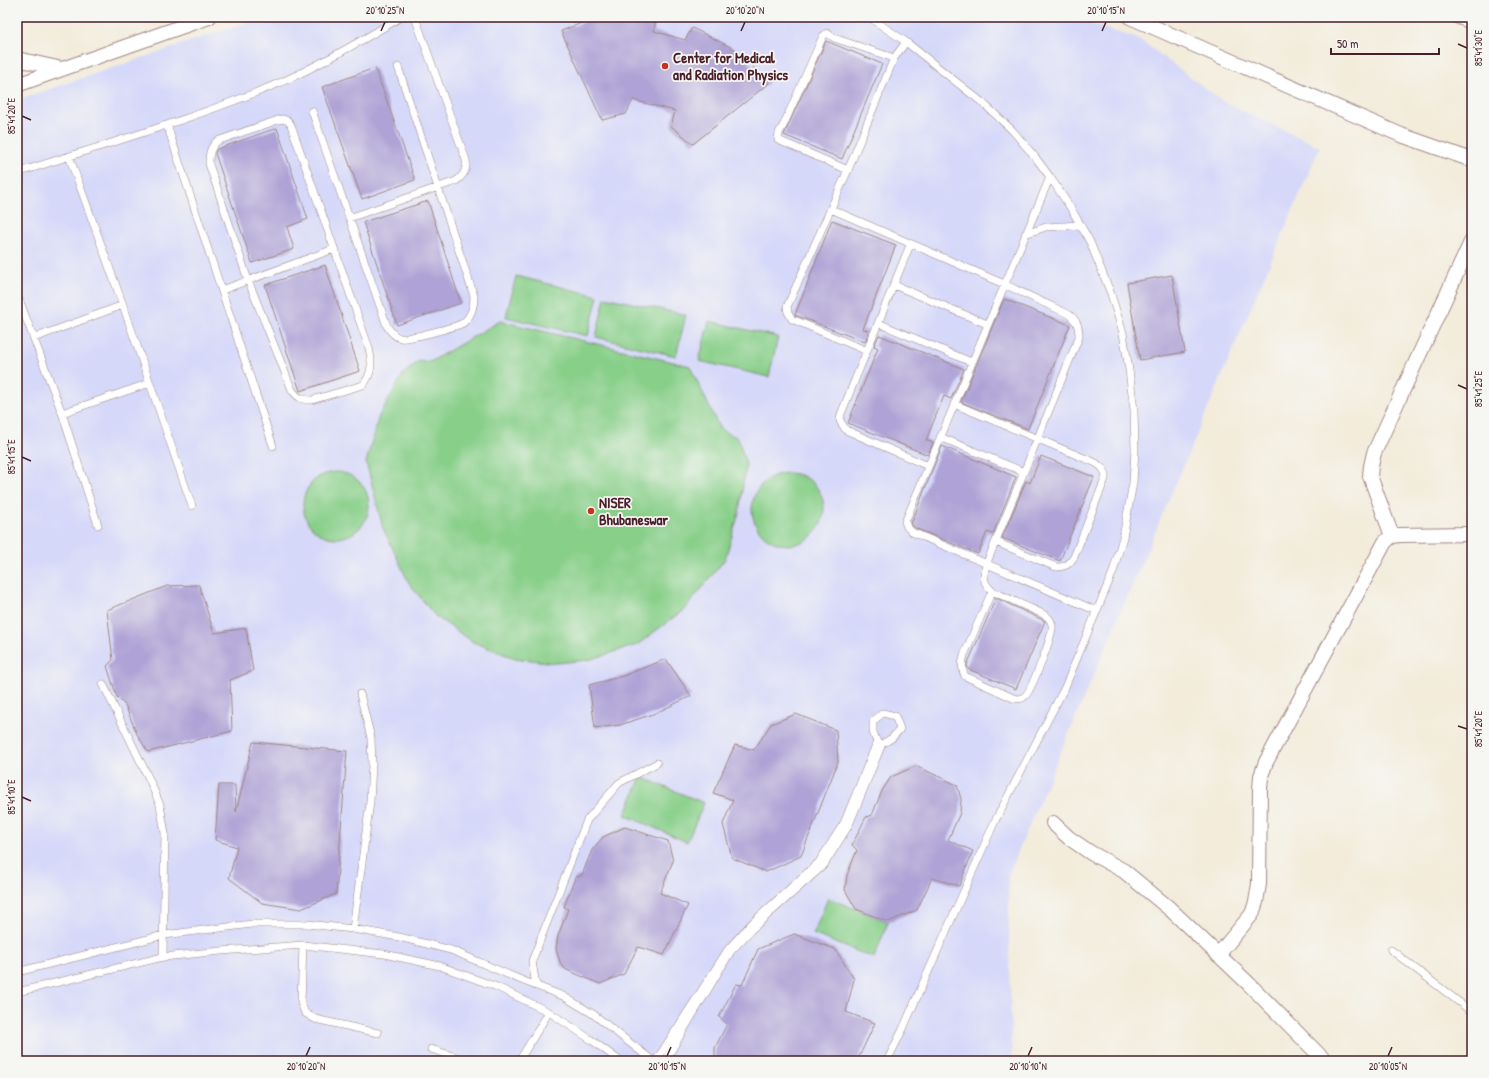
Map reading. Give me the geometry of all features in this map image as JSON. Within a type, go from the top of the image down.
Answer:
[{"type":"street","points":[[17,85],[63,70],[209,17]]},
{"type":"street","points":[[1130,17],[1157,22],[1401,135],[1472,160]]},
{"type":"street","points":[[1459,17],[1472,22]]},
{"type":"street","points":[[17,60],[63,70]]},
{"type":"street","points":[[1392,536],[1370,476],[1374,453],[1472,240]]},
{"type":"street","points":[[1218,955],[1252,914],[1256,902],[1259,884],[1260,789],[1261,776],[1266,762],[1385,542],[1392,536],[1472,534]]},
{"type":"street","points":[[1052,823],[1080,846],[1124,870],[1170,909],[1250,985],[1325,1061]]},
{"type":"lane","points":[[17,173],[218,108],[285,80],[350,47],[401,17]]},
{"type":"lane","points":[[349,218],[456,181],[463,176],[466,168],[466,160],[415,17]]},
{"type":"lane","points":[[869,17],[906,42],[984,104],[1012,130],[1036,157],[1081,225],[1090,242],[1108,286],[1123,333],[1130,370],[1134,410],[1135,450],[1132,484],[1123,537],[1114,572],[1065,687],[995,820],[902,1031],[887,1061]]},
{"type":"lane","points":[[848,170],[778,140],[779,133],[823,36],[827,33],[834,38],[894,58]]},
{"type":"lane","points":[[867,350],[792,319],[787,307],[848,170],[894,58],[906,42]]},
{"type":"lane","points":[[312,111],[386,326],[393,334],[401,339],[411,338],[462,323],[469,316],[474,307],[474,296],[398,67]]},
{"type":"lane","points":[[283,119],[288,121],[290,125],[369,348],[372,360],[371,370],[363,385],[312,400],[304,400],[297,397],[292,390],[248,280],[209,164],[209,154],[212,146],[217,141],[283,119]]},
{"type":"lane","points":[[167,125],[273,446]]},
{"type":"lane","points":[[69,156],[123,305],[192,506]]},
{"type":"lane","points":[[1050,177],[1024,234],[905,522],[907,527],[912,532],[1097,612]]},
{"type":"lane","points":[[831,209],[910,245],[1004,284],[1068,314],[1075,319],[1079,327],[1079,336],[986,565],[984,576],[987,587],[992,591],[1050,618],[1053,626],[1051,636],[1031,687],[1026,696],[1019,700],[965,676],[962,670],[964,655],[992,591]]},
{"type":"lane","points":[[1024,234],[1046,227],[1081,225]]},
{"type":"lane","points":[[910,245],[841,414],[840,421],[846,430],[928,466]]},
{"type":"lane","points":[[222,290],[334,249]]},
{"type":"lane","points":[[894,285],[987,324]]},
{"type":"lane","points":[[17,294],[62,413],[98,525]]},
{"type":"lane","points":[[34,338],[123,305]]},
{"type":"lane","points":[[878,323],[971,362]]},
{"type":"lane","points":[[62,413],[150,383]]},
{"type":"lane","points":[[954,404],[1096,463],[1103,468],[1106,473],[1105,480],[1070,564],[1064,567],[1056,567],[996,542]]},
{"type":"lane","points":[[940,437],[1024,472]]},
{"type":"lane","points":[[102,684],[150,781],[160,805],[165,833],[163,957]]},
{"type":"lane","points":[[353,929],[370,802],[372,764],[371,738],[360,694]]},
{"type":"lane","points":[[17,972],[164,935],[252,924],[308,924],[353,929],[450,950],[563,996],[593,1014],[655,1061],[729,948],[752,923],[819,862],[844,823],[877,742],[873,732],[873,721],[883,713],[896,716],[900,729],[892,738],[882,744],[849,825],[824,865],[751,930],[731,951],[665,1061]]},
{"type":"lane","points":[[536,986],[532,961],[587,820],[619,782],[657,763]]},
{"type":"lane","points":[[303,945],[301,1003],[305,1013],[315,1019],[378,1033]]},
{"type":"lane","points":[[17,992],[163,957],[303,945],[384,954],[440,966],[497,987],[549,1012],[620,1061]]},
{"type":"lane","points":[[1391,950],[1472,1012]]},
{"type":"lane","points":[[519,1061],[549,1012]]},
{"type":"lane","points":[[431,1049],[468,1061]]},
{"type":"shaded area","name":"NISER Bhubaneswar","points":[[263,17],[1069,17],[1139,39],[1224,102],[1320,147],[1008,875],[1012,1061],[17,1061],[17,100]]},
{"type":"green space","points":[[516,276],[598,296],[588,336],[506,317]]},
{"type":"green space","points":[[605,297],[686,315],[676,356],[596,337]]},
{"type":"green space","points":[[500,321],[690,366],[720,429],[738,438],[746,464],[739,513],[725,559],[686,608],[637,645],[588,660],[556,663],[514,658],[473,642],[435,616],[409,583],[383,528],[366,462],[379,416],[404,373],[419,361],[430,362]]},
{"type":"green space","points":[[709,321],[778,337],[769,377],[699,361]]},
{"type":"green space","points":[[330,472],[342,472],[349,474],[360,481],[367,492],[369,505],[367,518],[360,529],[349,536],[342,538],[330,538],[323,536],[312,529],[305,518],[303,511],[303,499],[305,492],[312,481],[323,474]]},
{"type":"green space","points":[[781,473],[795,473],[802,475],[814,483],[822,495],[824,509],[822,523],[814,535],[802,543],[795,545],[781,545],[774,543],[762,535],[754,523],[752,516],[752,502],[754,495],[762,483],[774,475]]},
{"type":"green space","points":[[641,777],[704,803],[687,842],[625,815]]},
{"type":"green space","points":[[828,898],[888,922],[874,958],[813,934]]},
{"type":"building","name":"Center for Medical and Radiation Physics","points":[[597,17],[656,18],[654,31],[685,40],[692,28],[735,49],[769,83],[693,144],[671,126],[675,111],[633,100],[626,114],[602,120],[561,31]]},
{"type":"building","points":[[826,41],[882,64],[842,159],[784,135]]},
{"type":"building","points":[[375,68],[415,180],[362,199],[322,87]]},
{"type":"building","points":[[277,128],[308,219],[287,227],[294,249],[252,263],[215,153],[217,149]]},
{"type":"building","points":[[428,201],[461,303],[397,325],[363,222]]},
{"type":"building","points":[[832,220],[896,245],[863,329],[869,331],[865,342],[795,315]]},
{"type":"building","points":[[325,265],[360,371],[300,391],[265,285]]},
{"type":"building","points":[[1172,275],[1185,352],[1140,360],[1127,283]]},
{"type":"building","points":[[1004,299],[1070,325],[1028,429],[961,402]]},
{"type":"building","points":[[879,335],[964,369],[951,399],[944,396],[926,440],[933,443],[928,455],[848,423],[878,348],[874,346]]},
{"type":"building","points":[[942,446],[1016,477],[993,534],[987,532],[978,554],[915,528],[911,524]]},
{"type":"building","points":[[1041,456],[1094,477],[1060,561],[1002,538],[1026,481],[1030,483]]},
{"type":"building","points":[[199,585],[214,633],[246,628],[253,671],[230,680],[232,731],[148,752],[137,734],[125,705],[117,697],[107,666],[113,660],[107,610],[167,586]]},
{"type":"building","points":[[996,598],[1045,621],[1016,689],[968,669],[967,665]]},
{"type":"building","points":[[666,659],[691,696],[656,713],[620,725],[595,728],[589,685],[623,676]]},
{"type":"building","points":[[796,714],[836,730],[838,762],[801,856],[766,872],[732,858],[723,824],[733,800],[713,793],[735,745],[754,750],[771,724]]},
{"type":"building","points":[[253,742],[347,751],[336,894],[301,909],[262,903],[229,878],[237,847],[215,840],[219,785],[235,785],[236,812]]},
{"type":"building","points":[[916,766],[957,785],[961,799],[960,813],[948,840],[973,851],[959,886],[932,878],[917,910],[888,922],[856,909],[845,890],[847,875],[857,850],[852,845],[866,817],[872,815],[882,791],[891,777]]},
{"type":"building","points":[[625,827],[668,841],[673,861],[660,893],[688,905],[664,955],[638,947],[624,974],[600,984],[567,970],[561,965],[556,949],[558,936],[568,909],[564,907],[575,878],[582,875],[592,850],[603,837]]},
{"type":"building","points":[[794,934],[835,949],[854,979],[846,1012],[875,1023],[857,1061],[715,1061],[715,1048],[727,1024],[719,1017],[736,984],[742,985],[758,949]]},
{"type":"place","name":"Center for Medical and Radiation Physics","points":[[665,66]]},
{"type":"place","name":"NISER Bhubaneswar","points":[[591,511]]}]
